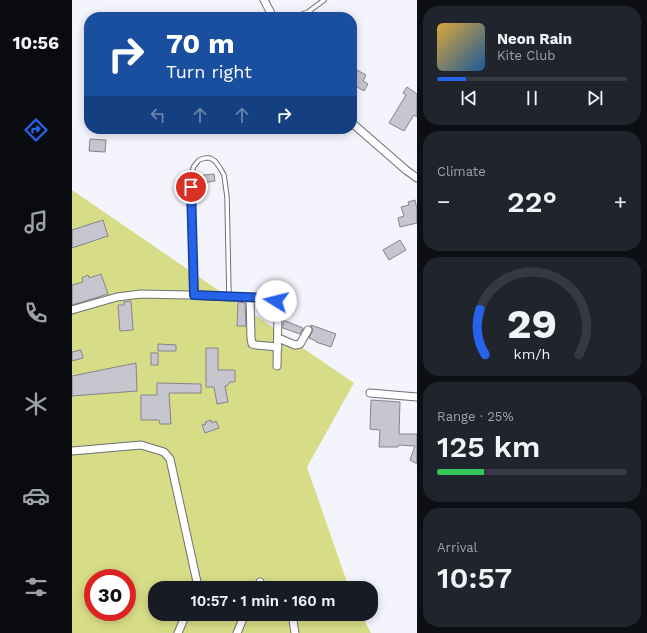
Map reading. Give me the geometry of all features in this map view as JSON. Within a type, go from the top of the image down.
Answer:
[{"type":"street","points":[[264,0],[270,12]]},
{"type":"street","points":[[357,127],[417,178]]},
{"type":"street","points":[[72,310],[117,297],[141,294],[230,296],[274,299],[276,301],[278,313],[277,366]]},
{"type":"street","points":[[250,298],[252,344],[278,347]]},
{"type":"street","points":[[278,338],[295,345],[300,344],[308,330]]},
{"type":"street","points":[[370,393],[417,397]]},
{"type":"street","points":[[72,451],[141,445],[164,452],[170,459],[197,581]]},
{"type":"street","points":[[178,633],[183,621]]},
{"type":"street","points":[[237,633],[242,621]]},
{"type":"street","points":[[293,621],[295,633]]},
{"type":"lane","points":[[308,12],[324,0]]},
{"type":"lane","points":[[194,295],[191,174],[194,166],[199,160],[210,158],[215,161],[224,175],[227,197],[230,296]]},
{"type":"green space","points":[[72,190],[354,383],[307,467],[347,581],[148,581],[148,621],[365,621],[371,633],[72,633]]},
{"type":"building","points":[[357,70],[366,75],[363,81],[368,84],[364,91],[357,87]]},
{"type":"building","points":[[407,87],[417,94],[417,117],[414,115],[404,131],[389,123],[406,95],[403,93]]},
{"type":"building","points":[[90,139],[106,140],[105,152],[89,151]]},
{"type":"building","points":[[214,174],[215,181],[194,184],[194,176]]},
{"type":"building","points":[[415,200],[417,209],[417,223],[400,227],[398,218],[404,216],[401,207],[409,205],[408,202]]},
{"type":"building","points":[[103,220],[108,236],[72,248],[72,230]]},
{"type":"building","points":[[400,240],[406,250],[389,260],[383,250]]},
{"type":"building","points":[[101,274],[108,294],[72,305],[72,285],[83,282],[82,278],[88,275],[89,278]]},
{"type":"building","points":[[131,301],[133,330],[120,331],[118,305],[124,305],[124,302]]},
{"type":"building","points":[[238,302],[245,303],[246,326],[237,326]]},
{"type":"building","points":[[283,320],[303,328],[300,334],[283,328]]},
{"type":"building","points":[[311,325],[336,334],[331,347],[309,338],[313,330]]},
{"type":"building","points":[[158,344],[176,345],[176,351],[158,351]]},
{"type":"building","points":[[206,348],[218,348],[218,370],[235,370],[235,382],[230,382],[227,386],[225,386],[228,402],[217,404],[214,387],[206,387]]},
{"type":"building","points":[[81,350],[83,358],[72,361],[72,352]]},
{"type":"building","points":[[151,353],[158,353],[158,365],[151,365]]},
{"type":"building","points":[[136,363],[137,391],[72,396],[72,376]]},
{"type":"building","points":[[157,383],[201,384],[201,393],[169,393],[171,424],[160,424],[159,420],[141,420],[141,395],[157,395]]},
{"type":"building","points":[[371,400],[400,402],[399,434],[417,434],[417,464],[410,460],[415,446],[399,445],[398,447],[379,447],[380,430],[370,429]]},
{"type":"building","points":[[211,420],[212,423],[216,421],[219,428],[205,433],[202,425]]},
{"type":"route","points":[[191,187],[194,295],[269,298],[276,301]]}]
